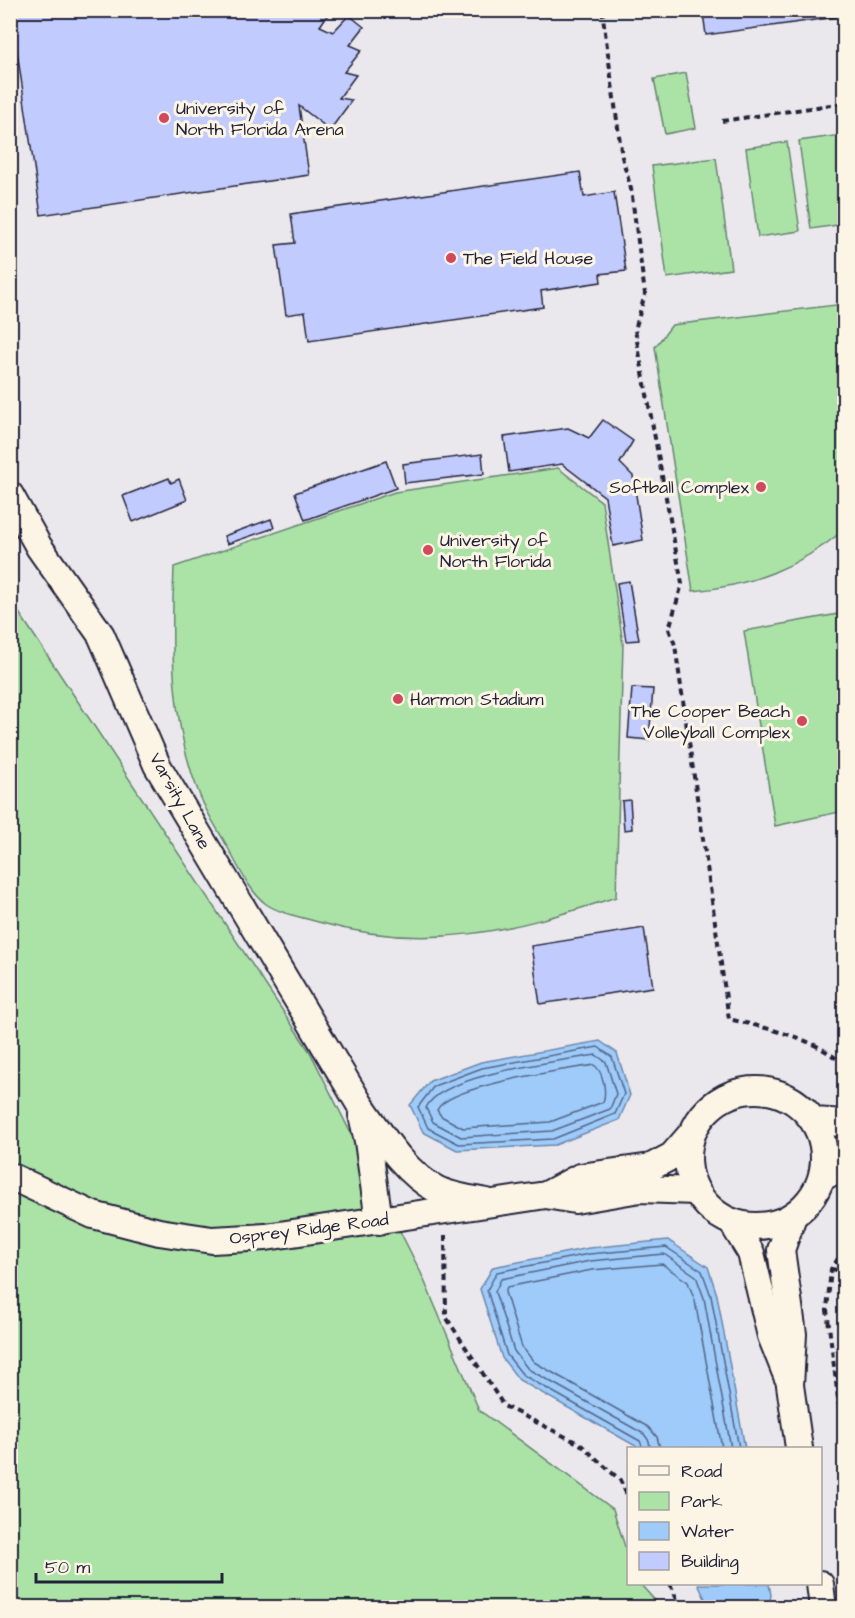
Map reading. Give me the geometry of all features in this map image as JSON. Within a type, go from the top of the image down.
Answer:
[{"type":"street","name":"Varsity Lane","points":[[10,495],[39,547],[101,635],[157,765],[358,1103],[391,1147],[418,1177],[437,1190],[490,1203]]},
{"type":"street","points":[[546,1195],[580,1178],[651,1167],[672,1156],[712,1106],[729,1095],[745,1090],[766,1090],[782,1094],[799,1104],[814,1121],[834,1172],[793,1216],[773,1224],[755,1226],[732,1222],[716,1213],[696,1191],[688,1163],[692,1133]]},
{"type":"street","name":"Varsity Lane","points":[[358,1103],[368,1141],[379,1221]]},
{"type":"street","points":[[814,1121],[844,1123]]},
{"type":"street","name":"Osprey Ridge Road","points":[[10,1176],[93,1215],[159,1232],[212,1240],[266,1238],[546,1195]]},
{"type":"street","points":[[546,1195],[575,1200],[640,1189],[696,1191]]},
{"type":"street","points":[[793,1216],[781,1250],[793,1334],[790,1384],[799,1447]]},
{"type":"street","points":[[732,1222],[750,1253],[771,1336],[790,1384]]},
{"type":"street","points":[[820,1585],[823,1608]]},
{"type":"path","points":[[602,10],[621,157],[631,189],[645,294],[635,330],[682,584],[669,628],[675,645],[729,1019],[787,1033],[834,1055],[844,1065]]},
{"type":"path","points":[[722,121],[844,103]]},
{"type":"path","points":[[445,1210],[446,1317],[504,1406],[580,1444],[620,1480],[627,1495]]},
{"type":"path","points":[[844,1250],[831,1269],[827,1310],[844,1446]]},
{"type":"path","points":[[831,1269],[844,1271]]},
{"type":"path","points":[[670,1585],[681,1608]]},
{"type":"shaded area","name":"University of North Florida","points":[[11,11],[844,11],[844,1607],[281,1607],[11,1096]]},
{"type":"green space","points":[[686,73],[696,128],[665,134],[654,79]]},
{"type":"green space","points":[[841,135],[844,163],[844,224],[811,229],[799,141]]},
{"type":"green space","points":[[787,142],[800,231],[758,237],[746,148]]},
{"type":"green space","points":[[716,158],[731,269],[667,278],[652,166]]},
{"type":"green space","name":"Softball Complex","points":[[844,304],[844,530],[810,554],[773,572],[735,585],[693,591],[655,347],[672,325]]},
{"type":"green space","name":"Harmon Stadium","points":[[558,468],[602,502],[623,644],[616,897],[541,920],[505,928],[433,937],[396,936],[358,931],[291,915],[266,904],[254,892],[240,870],[206,809],[190,768],[178,712],[175,683],[174,567],[395,492]]},
{"type":"green space","points":[[10,599],[310,1052],[421,1273],[479,1410],[613,1509],[627,1553],[627,1585],[641,1585],[661,1607],[11,1607]]},
{"type":"green space","name":"The Cooper Beach Volleyball Complex","points":[[844,613],[844,811],[775,826],[744,631]]},
{"type":"water","points":[[600,1041],[617,1053],[630,1095],[619,1120],[555,1145],[457,1150],[423,1132],[410,1105],[430,1081],[481,1062]]},
{"type":"water","points":[[668,1240],[708,1267],[717,1295],[745,1447],[637,1447],[519,1380],[502,1358],[480,1289],[493,1267],[589,1248]]},
{"type":"water","points":[[698,1585],[769,1585],[771,1595],[769,1607],[709,1607]]},
{"type":"building","name":"University of North Florida Arena","points":[[11,10],[331,10],[320,26],[333,32],[349,15],[364,27],[350,45],[362,50],[344,72],[356,75],[339,98],[352,100],[330,130],[299,106],[309,175],[41,215]]},
{"type":"building","points":[[680,10],[844,10],[844,16],[706,35],[703,13]]},
{"type":"building","name":"The Field House","points":[[580,172],[584,197],[614,192],[626,271],[600,274],[601,282],[541,291],[543,307],[309,341],[305,312],[286,315],[276,245],[295,243],[291,214]]},
{"type":"building","points":[[603,420],[633,441],[620,463],[633,476],[643,540],[613,546],[605,497],[562,464],[509,472],[504,437],[568,428],[589,438]]},
{"type":"building","points":[[482,454],[484,474],[405,483],[403,464]]},
{"type":"building","points":[[386,461],[396,488],[305,520],[295,493]]},
{"type":"building","points":[[169,478],[171,483],[179,479],[187,500],[133,522],[123,496]]},
{"type":"building","points":[[271,519],[274,528],[227,544],[224,536]]},
{"type":"building","points":[[629,581],[639,640],[626,641],[617,583]]},
{"type":"building","points":[[632,688],[653,689],[649,740],[628,738]]},
{"type":"building","points":[[630,800],[632,829],[624,830],[622,801]]},
{"type":"building","points":[[644,928],[653,987],[540,1004],[531,946]]},
{"type":"place","name":"University of North Florida Arena","points":[[164,118]]},
{"type":"place","name":"The Field House","points":[[451,258]]},
{"type":"place","name":"Softball Complex","points":[[761,487]]},
{"type":"place","name":"University of North Florida","points":[[428,550]]},
{"type":"place","name":"Harmon Stadium","points":[[398,699]]},
{"type":"place","name":"The Cooper Beach Volleyball Complex","points":[[802,721]]}]
